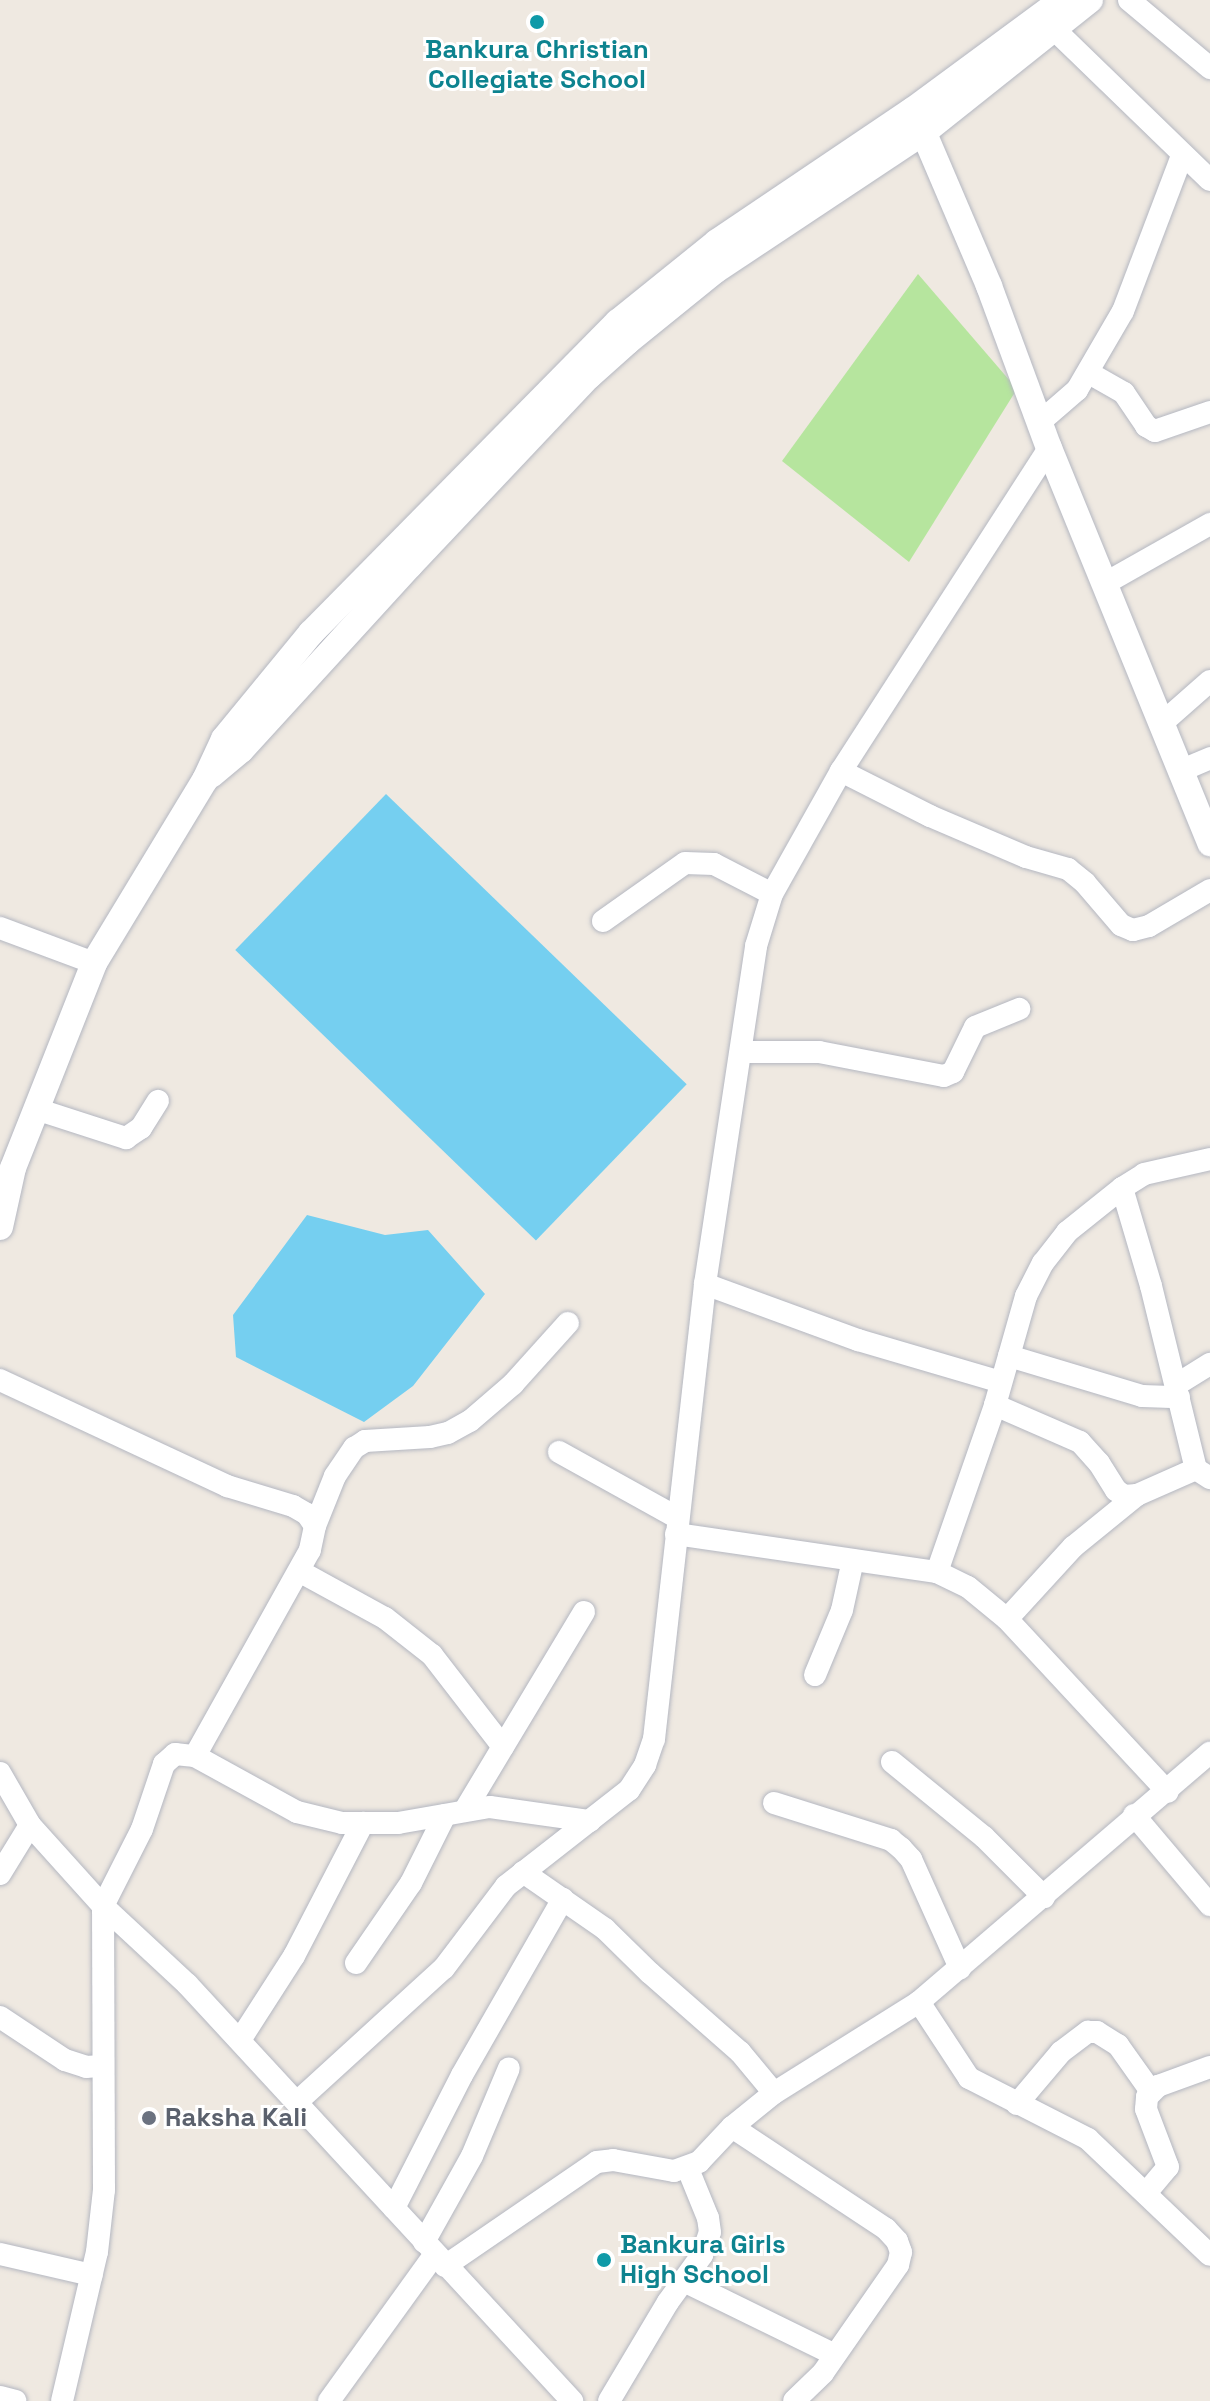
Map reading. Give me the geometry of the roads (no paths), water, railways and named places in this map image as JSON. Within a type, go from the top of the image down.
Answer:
[{"type":"street","points":[[919,121],[1062,0]]},
{"type":"street","points":[[0,1227],[13,1168],[94,963],[205,780],[241,750],[589,376],[716,270],[919,121],[1056,31],[1090,0]]},
{"type":"street","points":[[1129,0],[1210,68]]},
{"type":"street","points":[[1056,31],[1210,180]]},
{"type":"street","points":[[919,121],[989,286],[1049,448],[1210,843]]},
{"type":"street","points":[[1040,422],[1066,402],[1089,373],[1123,311],[1182,156]]},
{"type":"street","points":[[1089,373],[1124,393],[1146,426],[1155,431],[1210,412]]},
{"type":"street","points":[[297,2102],[444,1968],[506,1886],[629,1790],[645,1765],[654,1739],[705,1284],[756,946],[772,894],[841,771],[1049,448]]},
{"type":"street","points":[[1104,584],[1210,524]]},
{"type":"street","points":[[1161,724],[1210,681]]},
{"type":"street","points":[[1180,771],[1210,758]]},
{"type":"street","points":[[841,771],[930,816],[1026,857],[1068,869],[1121,925],[1133,930],[1149,926],[1210,890]]},
{"type":"street","points":[[603,921],[685,863],[714,864],[772,894]]},
{"type":"street","points":[[0,928],[94,963]]},
{"type":"street","points":[[742,1052],[819,1052],[944,1076],[953,1072],[975,1027],[1019,1009]]},
{"type":"street","points":[[36,1109],[126,1138],[141,1128],[158,1101]]},
{"type":"street","points":[[937,1572],[995,1405],[1026,1296],[1043,1263],[1067,1232],[1144,1174],[1210,1159]]},
{"type":"street","points":[[995,1405],[1080,1442],[1099,1463],[1116,1490],[1124,1496],[1137,1495],[1203,1474],[1122,1188]]},
{"type":"street","points":[[705,1284],[858,1340],[1001,1382]]},
{"type":"street","points":[[195,1756],[310,1550],[315,1526],[335,1476],[354,1448],[365,1441],[439,1435],[470,1421],[513,1384],[568,1323]]},
{"type":"street","points":[[1009,1356],[1142,1396],[1177,1391],[1210,1364]]},
{"type":"street","points":[[0,1380],[227,1486],[293,1506],[307,1514],[315,1526]]},
{"type":"street","points":[[559,1452],[677,1526],[853,1560],[937,1572],[968,1587],[1007,1619],[1168,1792]]},
{"type":"street","points":[[1007,1619],[1073,1547],[1137,1495]]},
{"type":"street","points":[[815,1675],[842,1610],[853,1560]]},
{"type":"street","points":[[299,1571],[385,1618],[422,1646],[503,1747]]},
{"type":"street","points":[[356,1963],[455,1812],[503,1747],[584,1612]]},
{"type":"street","points":[[435,2254],[597,2162],[613,2160],[674,2171],[688,2169],[699,2162],[732,2127],[774,2093],[919,2002],[1210,1753]]},
{"type":"street","points":[[62,2401],[92,2275],[104,2190],[103,1906],[142,1829],[164,1764],[175,1754],[195,1756],[297,1812],[342,1823],[398,1823],[490,1807],[590,1821]]},
{"type":"street","points":[[892,1762],[984,1837],[1044,1897]]},
{"type":"street","points":[[0,1773],[30,1825],[103,1906],[187,1984],[572,2401]]},
{"type":"street","points":[[774,1803],[891,1840],[901,1848],[911,1859],[960,1968]]},
{"type":"street","points":[[1134,1815],[1210,1905]]},
{"type":"street","points":[[240,2040],[294,1956],[363,1823]]},
{"type":"street","points":[[0,1874],[30,1825]]},
{"type":"street","points":[[523,1872],[605,1929],[740,2052],[774,2093]]},
{"type":"street","points":[[394,2208],[462,2075],[563,1899]]},
{"type":"street","points":[[919,2002],[969,2078],[1088,2139],[1210,2255]]},
{"type":"street","points":[[0,2017],[65,2060],[86,2067],[102,2066]]},
{"type":"street","points":[[1017,2104],[1061,2052],[1088,2032],[1097,2032],[1118,2045],[1150,2090],[1146,2109],[1168,2167],[1146,2193]]},
{"type":"street","points":[[1150,2090],[1210,2067]]},
{"type":"street","points":[[329,2401],[435,2254],[509,2068]]},
{"type":"street","points":[[732,2127],[897,2241],[901,2252],[898,2265],[823,2373],[794,2401]]},
{"type":"street","points":[[609,2401],[702,2255],[710,2232],[708,2218],[688,2169]]},
{"type":"street","points":[[0,2254],[92,2275]]},
{"type":"street","points":[[684,2281],[835,2355]]},
{"type":"street","points":[[0,2397],[16,2401]]},
{"type":"water","points":[[386,794],[687,1084],[536,1240],[235,950]]},
{"type":"water","points":[[307,1215],[385,1235],[428,1230],[485,1294],[413,1386],[364,1422],[236,1357],[233,1315]]},
{"type":"place","name":"Bankura Christian Collegiate School","points":[[537,22]]},
{"type":"place","name":"Raksha Kali","points":[[149,2118]]},
{"type":"place","name":"Bankura Girls High School","points":[[604,2260]]}]
